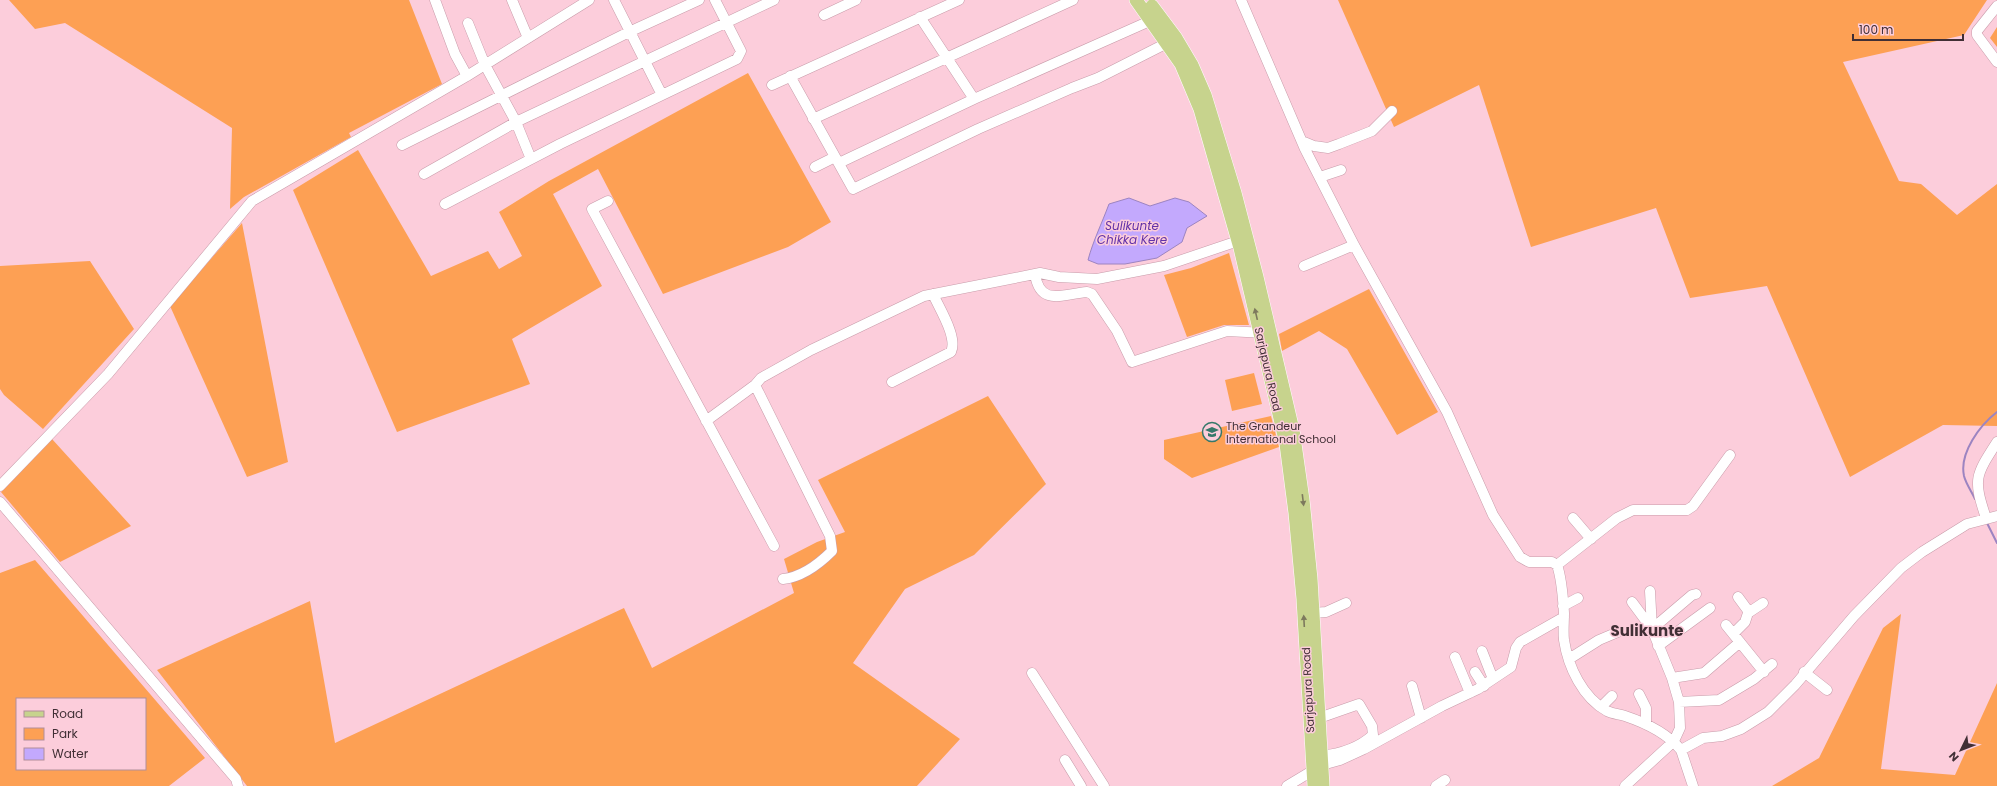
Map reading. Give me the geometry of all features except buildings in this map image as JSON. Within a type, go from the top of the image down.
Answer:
[{"type":"main road","name":"Sarjapura Road","points":[[1136,0],[1192,65],[1205,95],[1235,193],[1265,334],[1286,447],[1295,513],[1318,764],[1323,786]]},
{"type":"main road","name":"Sarjapura Road","points":[[1148,0],[1171,40],[1200,109],[1293,430],[1303,500],[1313,613],[1319,718],[1318,764],[1314,786]]},
{"type":"street","points":[[435,0],[456,54],[467,76]]},
{"type":"street","points":[[512,0],[528,38]]},
{"type":"street","points":[[0,486],[108,374],[252,201],[467,76],[528,38],[574,4],[589,0]]},
{"type":"street","points":[[614,0],[661,94]]},
{"type":"street","points":[[402,145],[629,32],[699,0]]},
{"type":"street","points":[[445,204],[661,94],[737,59],[741,51],[715,0]]},
{"type":"street","points":[[424,174],[516,122],[774,0]]},
{"type":"street","points":[[824,15],[856,0]]},
{"type":"street","points":[[772,85],[959,0]]},
{"type":"street","points":[[813,119],[947,56],[1073,0]]},
{"type":"street","points":[[1241,0],[1302,141],[1320,178],[1354,245],[1447,412],[1493,515],[1520,557],[1529,562],[1552,562],[1557,565]]},
{"type":"street","points":[[1997,6],[1977,31],[1977,35],[1997,62]]},
{"type":"street","points":[[920,17],[974,99]]},
{"type":"street","points":[[815,167],[837,160],[1152,20]]},
{"type":"street","points":[[468,23],[485,64],[516,122],[531,159]]},
{"type":"street","points":[[790,76],[853,189],[978,129],[1098,78],[1171,40]]},
{"type":"street","points":[[1302,141],[1314,146],[1328,148],[1372,131],[1392,111]]},
{"type":"street","points":[[1320,178],[1341,170]]},
{"type":"street","points":[[608,201],[592,209],[774,546]]},
{"type":"street","points":[[706,421],[755,385],[761,378],[811,350],[924,296],[1035,274],[1097,279],[1164,266],[1238,241]]},
{"type":"street","points":[[1304,266],[1354,245]]},
{"type":"street","points":[[1035,274],[1036,284],[1042,293],[1050,296],[1087,292],[1092,294],[1117,331],[1132,362],[1227,331],[1265,334]]},
{"type":"street","points":[[892,382],[951,352],[953,348],[953,338],[933,294]]},
{"type":"street","points":[[755,385],[830,536],[832,551],[825,559],[793,578],[784,579]]},
{"type":"street","points":[[1984,519],[1976,486],[1983,464],[1997,442]]},
{"type":"street","points":[[1557,565],[1617,518],[1633,510],[1686,510],[1693,506],[1730,455]]},
{"type":"street","points":[[0,502],[236,779],[238,786]]},
{"type":"street","points":[[1681,750],[1703,738],[1722,736],[1741,729],[1764,715],[1795,685],[1804,672],[1854,616],[1901,568],[1967,524],[1997,516]]},
{"type":"street","points":[[1573,518],[1591,539]]},
{"type":"street","points":[[1557,565],[1563,606],[1564,639],[1569,659],[1576,677],[1584,690],[1601,707],[1609,712],[1646,724],[1674,741],[1681,750],[1693,786]]},
{"type":"street","points":[[1650,591],[1652,630]]},
{"type":"street","points":[[1652,630],[1696,594]]},
{"type":"street","points":[[1738,597],[1749,612]]},
{"type":"street","points":[[1563,606],[1578,598]]},
{"type":"street","points":[[1625,786],[1674,741],[1680,728],[1679,702],[1672,678],[1652,630],[1632,602]]},
{"type":"street","points":[[1313,613],[1326,612],[1346,603]]},
{"type":"street","points":[[1734,634],[1745,622],[1749,612],[1763,603]]},
{"type":"street","points":[[1658,646],[1710,608]]},
{"type":"street","points":[[1318,764],[1340,760],[1364,749],[1484,686],[1511,666],[1516,648],[1520,642],[1564,618]]},
{"type":"street","points":[[1726,625],[1764,672]]},
{"type":"street","points":[[1569,659],[1599,640],[1618,632]]},
{"type":"street","points":[[1672,678],[1704,672],[1740,642]]},
{"type":"street","points":[[1482,651],[1493,679]]},
{"type":"street","points":[[1455,657],[1470,693]]},
{"type":"street","points":[[1679,702],[1719,700],[1764,672],[1772,664]]},
{"type":"street","points":[[1476,672],[1484,686]]},
{"type":"street","points":[[1804,672],[1827,690]]},
{"type":"street","points":[[1032,673],[1104,786]]},
{"type":"street","points":[[1412,686],[1421,718]]},
{"type":"street","points":[[1639,694],[1646,708],[1646,724]]},
{"type":"street","points":[[1601,707],[1612,696]]},
{"type":"street","points":[[1287,786],[1318,764],[1349,750],[1373,735],[1372,726],[1359,704],[1319,718]]},
{"type":"street","points":[[1064,760],[1080,786]]},
{"type":"street","points":[[1436,786],[1445,780]]},
{"type":"green space","points":[[9,0],[409,0],[442,84],[349,133],[351,137],[244,197],[230,209],[232,128],[65,23],[35,29]]},
{"type":"green space","points":[[1338,0],[1987,0],[1964,35],[1843,62],[1899,181],[1921,184],[1957,215],[1997,184],[1997,426],[1943,425],[1850,477],[1767,286],[1690,298],[1656,208],[1531,247],[1479,85],[1394,127]]},
{"type":"green space","points":[[1997,27],[1997,47],[1990,38]]},
{"type":"green space","points":[[748,73],[831,222],[788,247],[663,294],[598,169],[553,194],[602,286],[512,339],[530,384],[397,432],[293,190],[358,150],[431,276],[488,251],[499,269],[522,256],[499,212],[549,181]]},
{"type":"green space","points":[[242,223],[288,462],[247,477],[170,306]]},
{"type":"green space","points":[[1229,253],[1249,325],[1224,325],[1187,337],[1164,275],[1191,268]]},
{"type":"green space","points":[[90,261],[134,329],[43,429],[4,395],[0,389],[0,266]]},
{"type":"green space","points":[[1369,289],[1438,412],[1397,435],[1347,349],[1319,331],[1282,351],[1279,334]]},
{"type":"green space","points":[[1254,373],[1262,404],[1232,411],[1225,380]]},
{"type":"green space","points":[[988,396],[1046,484],[974,555],[905,589],[853,663],[960,739],[917,786],[247,786],[157,670],[310,601],[335,743],[624,608],[652,668],[794,593],[784,559],[817,542],[845,532],[818,480]]},
{"type":"green space","points":[[1271,416],[1279,447],[1192,478],[1164,459],[1164,440]]},
{"type":"green space","points":[[52,439],[131,526],[60,562],[1,492]]},
{"type":"green space","points":[[35,560],[205,758],[169,786],[0,786],[0,573]]},
{"type":"green space","points":[[1901,614],[1881,769],[1955,775],[1997,683],[1997,786],[1772,786],[1819,758],[1883,628]]},
{"type":"water","name":"Sulikunte Chikka Kere","points":[[1129,198],[1150,206],[1175,198],[1189,202],[1207,216],[1187,228],[1182,242],[1157,258],[1125,264],[1098,264],[1088,260],[1109,204]]},
{"type":"waterway","points":[[1975,499],[1964,476],[1963,467],[1965,458],[1972,440],[1984,424],[1997,412]]},
{"type":"waterway","points":[[1987,523],[1997,543]]},
{"type":"place","name":"The Grandeur International School","points":[[1212,432]]},
{"type":"district","name":"Sulikunte","points":[[1647,630]]}]
